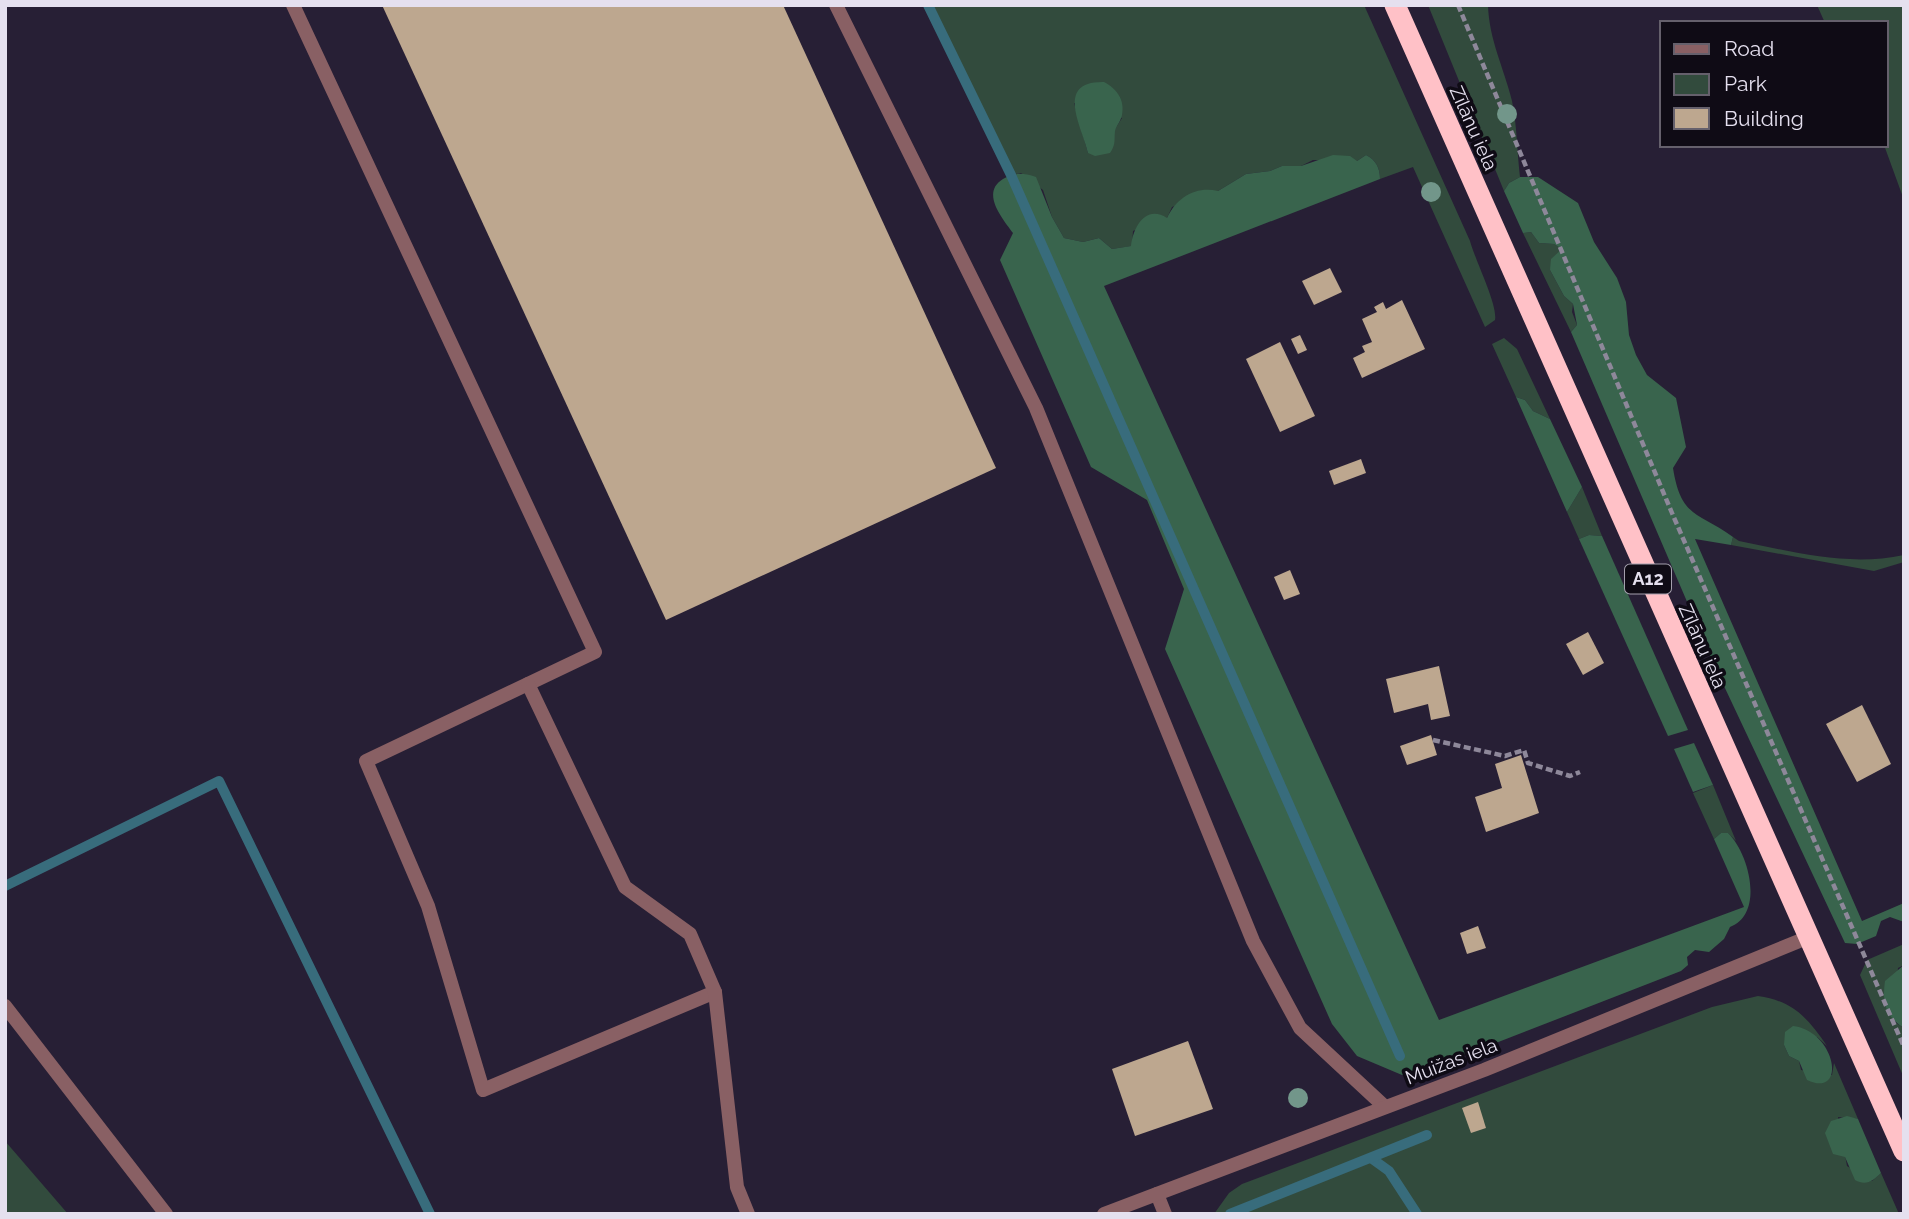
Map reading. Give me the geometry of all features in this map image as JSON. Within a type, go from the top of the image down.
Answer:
[{"type":"highway","name":"Zīlānu iela","points":[[1395,5],[1904,1151]]},
{"type":"street","points":[[293,5],[595,652],[366,761],[428,906],[483,1090],[715,992]]},
{"type":"street","points":[[836,5],[1036,408],[1252,941],[1300,1028],[1385,1107]]},
{"type":"street","points":[[528,684],[625,887],[690,934],[715,992],[737,1186],[748,1214]]},
{"type":"street","name":"Muižas iela","points":[[1104,1214],[1385,1107],[1809,937]]},
{"type":"street","points":[[5,1006],[166,1214]]},
{"type":"street","points":[[1157,1194],[1165,1214]]},
{"type":"path","points":[[1458,5],[1677,526],[1904,1047]]},
{"type":"path","points":[[1433,740],[1504,756],[1524,750],[1528,763],[1570,776],[1580,772]]},
{"type":"green space","points":[[928,5],[1364,5],[1470,241],[1490,293],[1495,320],[1485,327],[1413,167],[1380,179],[1377,165],[1366,155],[1357,161],[1313,160],[1301,166],[1282,166],[1270,171],[1246,174],[1218,191],[1172,207],[1167,218],[1133,231],[1132,246],[1112,249],[1099,238],[1083,242],[1064,238],[1052,217],[1043,190],[1021,173],[1011,175]],"holes":[[[1074,103],[1122,118],[1115,129],[1088,153]]]},
{"type":"green space","points":[[1428,5],[1488,5],[1491,30],[1512,101],[1516,129],[1520,177],[1509,183],[1504,191]]},
{"type":"green space","points":[[1817,5],[1904,5],[1904,200],[1885,147],[1888,147],[1888,21],[1824,21]]},
{"type":"green space","points":[[1104,82],[1119,96],[1122,115],[1110,153],[1095,156],[1088,153],[1077,118],[1075,97],[1080,89],[1089,84]]},
{"type":"green space","points":[[1333,155],[1350,156],[1357,161],[1366,155],[1377,165],[1380,179],[1104,286],[1439,1020],[1744,907],[1714,839],[1721,833],[1728,833],[1736,842],[1750,883],[1747,910],[1741,920],[1730,927],[1724,939],[1709,952],[1695,950],[1687,957],[1688,965],[1681,971],[1429,1069],[1402,1075],[1357,1056],[1332,1024],[1165,649],[1184,589],[1147,500],[1091,467],[1000,260],[1013,233],[993,199],[996,185],[1003,179],[1019,174],[1036,177],[1052,217],[1064,238],[1083,242],[1099,238],[1112,249],[1131,246],[1142,220],[1153,214],[1167,218],[1176,204],[1195,192],[1218,191],[1246,174],[1270,171],[1282,166],[1301,166]]},
{"type":"green space","points":[[1520,177],[1538,177],[1578,203],[1594,242],[1617,278],[1626,302],[1629,335],[1636,355],[1647,375],[1676,398],[1686,447],[1673,468],[1676,485],[1681,497],[1693,512],[1733,537],[1731,545],[1695,539],[1862,921],[1904,903],[1904,922],[1890,917],[1881,921],[1876,936],[1857,944],[1845,943],[1716,669],[1571,332],[1577,325],[1573,304],[1564,296],[1550,270],[1551,259],[1562,249],[1554,244],[1539,243],[1531,232],[1523,233],[1504,191],[1509,183]]},
{"type":"green space","points":[[1531,232],[1539,243],[1554,244],[1563,249],[1550,270],[1564,296],[1573,304],[1572,312],[1577,325],[1571,332],[1523,233]]},
{"type":"green space","points":[[1504,338],[1517,349],[1550,419],[1533,411],[1525,400],[1516,397],[1492,344]]},
{"type":"green space","points":[[1516,397],[1525,400],[1533,411],[1550,419],[1582,487],[1567,512]]},
{"type":"green space","points":[[1582,487],[1602,536],[1589,535],[1579,539],[1567,512]]},
{"type":"green space","points":[[1589,535],[1602,536],[1688,730],[1668,736],[1579,539]]},
{"type":"green space","points":[[1733,537],[1739,541],[1821,557],[1862,559],[1904,555],[1904,562],[1874,571],[1731,545]]},
{"type":"green space","points":[[1694,743],[1713,785],[1693,792],[1674,749]]},
{"type":"green space","points":[[1713,785],[1736,841],[1728,833],[1721,833],[1714,839],[1693,793]]},
{"type":"green space","points":[[1904,944],[1904,965],[1898,968],[1893,1021],[1904,1028],[1904,1078],[1860,975],[1867,960]]},
{"type":"green space","points":[[1904,965],[1904,1028],[1889,1013],[1884,996],[1885,981]]},
{"type":"green space","points":[[1758,996],[1781,1002],[1798,1012],[1827,1046],[1817,1037],[1784,1045],[1789,1056],[1799,1061],[1801,1070],[1832,1075],[1834,1063],[1858,1119],[1838,1117],[1847,1166],[1872,1181],[1881,1173],[1899,1214],[1214,1214],[1229,1193],[1242,1184],[1712,1007]]},
{"type":"green space","points":[[1793,1026],[1808,1031],[1819,1039],[1827,1050],[1832,1062],[1832,1073],[1828,1080],[1820,1083],[1807,1080],[1799,1061],[1789,1056],[1784,1045],[1785,1032]]},
{"type":"green space","points":[[1847,1116],[1858,1119],[1881,1173],[1869,1182],[1855,1180],[1845,1157],[1833,1154],[1825,1133],[1831,1121]]},
{"type":"green space","points":[[5,1141],[68,1214],[5,1214]]},
{"type":"building","points":[[382,5],[783,5],[996,468],[666,620]]},
{"type":"building","points":[[1330,268],[1342,292],[1314,305],[1302,281]]},
{"type":"building","points":[[1402,300],[1425,349],[1362,378],[1353,358],[1365,352],[1362,346],[1372,342],[1362,319],[1377,312],[1374,307],[1383,302],[1386,309]]},
{"type":"building","points":[[1300,335],[1307,350],[1298,354],[1291,339]]},
{"type":"building","points":[[1280,342],[1315,416],[1280,432],[1246,359]]},
{"type":"building","points":[[1361,459],[1366,473],[1334,485],[1329,471]]},
{"type":"building","points":[[1290,570],[1300,594],[1284,600],[1274,577]]},
{"type":"building","points":[[1588,632],[1604,663],[1583,675],[1566,644]]},
{"type":"building","points":[[1439,666],[1450,716],[1431,720],[1428,704],[1394,713],[1386,679]]},
{"type":"building","points":[[1862,705],[1891,764],[1857,782],[1826,724]]},
{"type":"building","points":[[1431,735],[1437,755],[1407,765],[1400,746]]},
{"type":"building","points":[[1521,755],[1539,813],[1486,832],[1475,797],[1502,788],[1495,764]]},
{"type":"building","points":[[1478,926],[1486,948],[1467,954],[1460,933]]},
{"type":"building","points":[[1188,1041],[1213,1109],[1135,1136],[1112,1069]]},
{"type":"building","points":[[1478,1102],[1486,1128],[1471,1133],[1462,1108]]},
{"type":"waterway","points":[[928,5],[1011,175],[1400,1056]]},
{"type":"waterway","points":[[5,886],[219,781],[430,1214]]},
{"type":"waterway","points":[[1230,1214],[1427,1135]]},
{"type":"waterway","points":[[1371,1158],[1389,1171],[1417,1214]]}]
